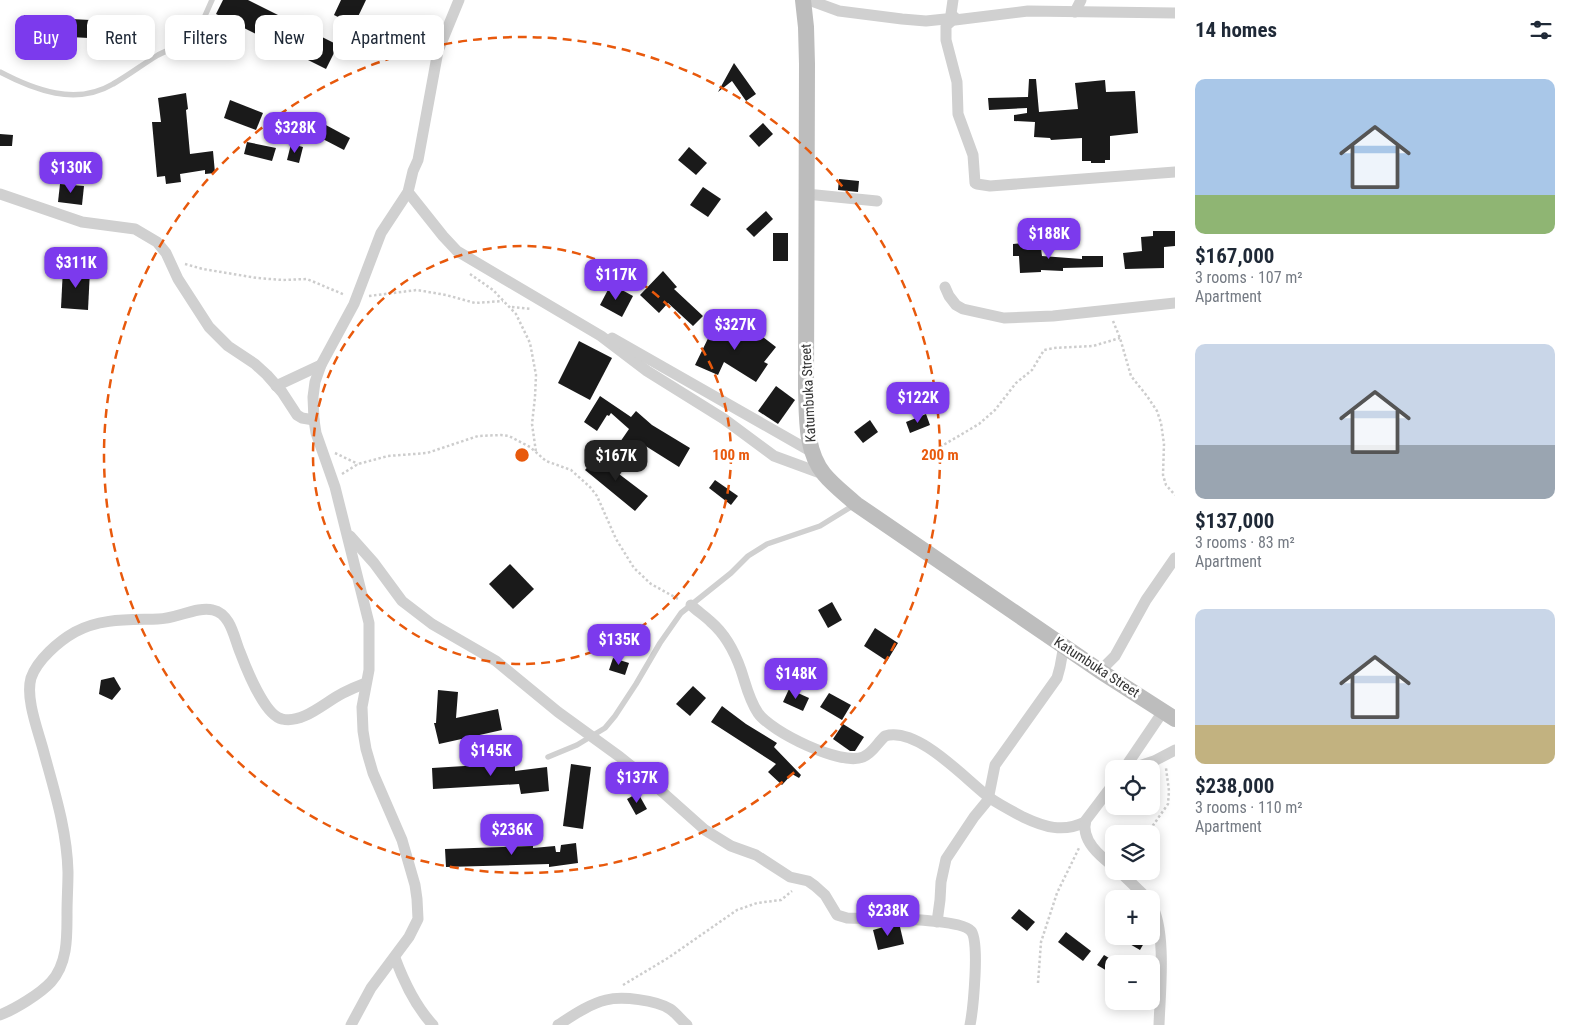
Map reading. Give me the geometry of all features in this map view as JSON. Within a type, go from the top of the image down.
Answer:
[{"type":"main road","name":"Katumbuka Street","points":[[803,0],[808,64],[806,388],[808,431],[812,452],[824,474],[856,504],[1169,715]]},
{"type":"street","points":[[351,1025],[371,988],[409,937],[417,922],[417,899],[405,847],[374,774],[366,749],[362,707],[369,670],[369,623],[335,487],[316,433],[314,390],[321,364],[357,296],[381,233],[408,192],[418,160],[438,51],[459,0]]},
{"type":"street","points":[[810,0],[839,11],[902,19],[926,21],[955,18]]},
{"type":"street","points":[[953,0],[951,14],[955,18],[954,20],[1028,11],[1175,13]]},
{"type":"street","points":[[1075,12],[1081,0]]},
{"type":"street","points":[[955,18],[946,26],[945,36],[957,82],[960,121],[972,151],[974,179],[978,184],[990,186],[1175,172]]},
{"type":"street","points":[[408,192],[457,251],[601,336],[647,372],[724,419],[774,456],[824,474]]},
{"type":"street","points":[[408,192],[459,250],[812,452]]},
{"type":"street","points":[[0,194],[82,222],[135,229],[157,242],[166,254],[178,279],[210,327],[228,346],[255,364],[276,386],[297,415],[314,420]]},
{"type":"street","points":[[806,194],[877,201]]},
{"type":"street","points":[[945,287],[948,296],[956,306],[1004,318],[1027,318],[1175,303]]},
{"type":"street","points":[[276,386],[321,364]]},
{"type":"street","points":[[347,532],[374,563],[402,601],[432,624],[496,661],[558,712],[650,781],[705,830],[731,846],[756,856],[785,875],[808,881],[825,895],[835,913],[840,917],[937,922],[966,928],[975,938],[974,982],[970,1025]]},
{"type":"street","points":[[1100,670],[1115,656],[1146,600],[1175,558]]},
{"type":"street","points":[[690,605],[713,623],[725,638],[738,663],[748,693],[757,712],[776,730],[820,750],[841,757],[854,758],[865,756],[885,736],[898,735],[922,744],[940,755],[967,780],[1005,808],[1047,827],[1085,828]]},
{"type":"street","points":[[0,1015],[24,1002],[50,983],[59,968],[67,939],[68,874],[64,833],[56,792],[30,699],[31,677],[49,652],[76,632],[102,622],[170,618],[204,609],[213,610],[224,617],[230,626],[258,693],[269,710],[278,718],[292,720],[298,718],[343,693],[366,683]]},
{"type":"street","points":[[937,922],[941,882],[946,859],[989,797],[995,765],[1052,687],[1060,667],[1064,645]]},
{"type":"street","points":[[1132,760],[1169,715]]},
{"type":"street","points":[[1155,760],[1175,750]]},
{"type":"street","points":[[1105,797],[1085,828],[1087,839],[1093,848],[1105,859]]},
{"type":"street","points":[[1128,880],[1139,890]]},
{"type":"street","points":[[1158,1025],[1160,942]]},
{"type":"street","points":[[394,958],[403,980],[424,1015],[433,1025]]},
{"type":"street","points":[[558,1025],[605,1000],[626,999],[665,1006],[672,1010],[687,1025]]},
{"type":"lane","points":[[0,72],[25,85],[52,94],[83,94],[106,88],[161,53],[211,32],[204,18],[212,0]]},
{"type":"lane","points":[[548,757],[605,728],[615,716],[674,623],[690,605],[757,549],[820,526],[856,504]]},
{"type":"path","points":[[457,251],[472,276],[493,290],[520,320],[530,343],[536,375],[532,424],[536,453]]},
{"type":"path","points":[[166,254],[203,269],[257,278],[307,279],[317,282],[339,294],[357,296],[417,290],[475,303],[503,301]]},
{"type":"path","points":[[1110,310],[1131,376],[1157,411],[1164,444],[1163,475],[1166,485],[1175,495]]},
{"type":"path","points":[[940,447],[979,424],[995,410],[1016,383],[1032,370],[1044,350],[1093,346],[1120,338]]},
{"type":"path","points":[[335,487],[336,481],[343,474],[358,464],[400,454],[427,453],[464,440],[491,435],[509,436],[530,447],[546,461],[570,470],[597,496],[625,556],[639,573],[660,591],[690,605]]},
{"type":"path","points":[[322,448],[358,464]]},
{"type":"path","points":[[1153,825],[1169,800],[1163,757]]},
{"type":"path","points":[[1038,983],[1041,942],[1057,893],[1085,828]]},
{"type":"path","points":[[605,1000],[612,991],[668,958],[729,915],[749,905],[781,900],[795,888],[800,880]]},
{"type":"building","points":[[223,0],[248,0],[278,15],[255,15],[255,34],[245,28],[245,15],[216,14]]},
{"type":"building","points":[[341,0],[366,0],[359,15],[334,15]]},
{"type":"building","points":[[77,19],[87,20],[87,38],[77,37]]},
{"type":"building","points":[[323,38],[333,42],[333,55],[326,69],[308,60],[323,60]]},
{"type":"building","points":[[734,63],[756,94],[746,101],[732,81],[718,92]]},
{"type":"building","points":[[1029,79],[1036,79],[1039,112],[1078,109],[1075,83],[1105,80],[1106,92],[1135,91],[1138,133],[1110,136],[1110,160],[1105,160],[1105,163],[1091,163],[1091,161],[1082,161],[1082,138],[1051,140],[1050,138],[1034,137],[1035,122],[1014,121],[1014,115],[1027,113],[1027,108],[989,110],[988,98],[1028,97]]},
{"type":"building","points":[[186,93],[190,154],[213,151],[215,173],[205,174],[205,170],[180,174],[181,182],[166,184],[165,176],[157,177],[152,122],[161,122],[158,98]]},
{"type":"building","points":[[230,100],[263,113],[256,130],[224,118]]},
{"type":"building","points":[[763,123],[773,134],[759,147],[749,136]]},
{"type":"building","points":[[324,124],[350,138],[344,150],[317,136]]},
{"type":"building","points":[[0,134],[13,135],[12,146],[0,146]]},
{"type":"building","points":[[247,142],[276,148],[272,161],[244,154]]},
{"type":"building","points":[[291,144],[303,147],[299,163],[287,160]]},
{"type":"building","points":[[689,147],[707,163],[696,175],[678,160]]},
{"type":"building","points":[[839,179],[859,181],[858,192],[838,190]]},
{"type":"building","points":[[60,184],[84,186],[82,205],[58,202]]},
{"type":"building","points":[[703,187],[721,199],[708,217],[690,205]]},
{"type":"building","points":[[766,211],[773,219],[754,237],[746,229]]},
{"type":"building","points":[[1153,231],[1175,231],[1175,246],[1164,247],[1164,268],[1125,269],[1123,253],[1142,251],[1141,237],[1153,236]]},
{"type":"building","points":[[773,233],[788,233],[788,261],[773,261]]},
{"type":"building","points":[[1040,241],[1042,256],[1082,259],[1082,256],[1103,256],[1103,267],[1063,268],[1063,271],[1041,270],[1041,272],[1020,273],[1019,256],[1013,256],[1013,244]]},
{"type":"building","points":[[63,268],[90,270],[88,310],[61,308]]},
{"type":"building","points":[[663,271],[677,287],[674,289],[703,316],[693,326],[668,303],[659,313],[640,295]]},
{"type":"building","points":[[611,284],[633,296],[622,317],[600,305]]},
{"type":"building","points":[[718,318],[751,336],[755,331],[776,347],[764,362],[768,364],[756,382],[724,362],[718,375],[695,365]]},
{"type":"building","points":[[579,341],[612,358],[590,400],[558,383]]},
{"type":"building","points":[[776,386],[795,400],[778,424],[758,411]]},
{"type":"building","points":[[600,396],[631,417],[636,411],[652,425],[690,448],[679,467],[644,445],[636,456],[618,445],[629,429],[611,413],[609,416],[607,415],[597,431],[584,422]]},
{"type":"building","points":[[926,414],[930,425],[910,433],[906,422]]},
{"type":"building","points":[[870,420],[878,432],[863,443],[854,432]]},
{"type":"building","points":[[600,453],[621,471],[619,474],[648,496],[635,511],[585,470]]},
{"type":"building","points":[[715,480],[738,496],[731,505],[709,488]]},
{"type":"building","points":[[510,564],[534,589],[513,609],[489,584]]},
{"type":"building","points":[[832,602],[842,620],[828,628],[818,610]]},
{"type":"building","points":[[875,628],[898,643],[887,661],[864,646]]},
{"type":"building","points":[[613,658],[629,663],[625,675],[609,670]]},
{"type":"building","points":[[114,677],[121,689],[112,700],[99,694],[101,680]]},
{"type":"building","points":[[693,686],[706,698],[690,716],[676,704]]},
{"type":"building","points":[[789,689],[809,698],[803,711],[783,702]]},
{"type":"building","points":[[438,690],[458,692],[456,718],[498,709],[502,730],[439,744],[434,723],[436,723]]},
{"type":"building","points":[[829,693],[851,705],[842,720],[820,707]]},
{"type":"building","points":[[722,706],[746,724],[777,743],[774,747],[801,775],[799,778],[792,774],[782,785],[768,772],[776,764],[711,722]]},
{"type":"building","points":[[843,724],[864,737],[855,751],[850,751],[833,739]]},
{"type":"building","points":[[515,763],[515,771],[547,767],[549,791],[521,794],[519,784],[433,789],[432,768]]},
{"type":"building","points":[[571,764],[591,767],[583,829],[563,826]]},
{"type":"building","points":[[638,793],[647,809],[636,815],[627,799]]},
{"type":"building","points":[[576,843],[578,863],[549,867],[549,864],[446,867],[445,849],[555,846],[556,852],[560,852],[561,845]]},
{"type":"building","points":[[883,896],[915,905],[913,912],[879,909]]},
{"type":"building","points":[[1019,909],[1035,922],[1027,931],[1011,918]]},
{"type":"building","points":[[887,926],[900,927],[904,944],[878,950],[873,930]]},
{"type":"building","points":[[1066,932],[1091,951],[1083,961],[1058,942]]},
{"type":"building","points":[[1131,945],[1143,945],[1140,950]]},
{"type":"building","points":[[1104,955],[1105,956],[1105,970],[1097,965]]}]
